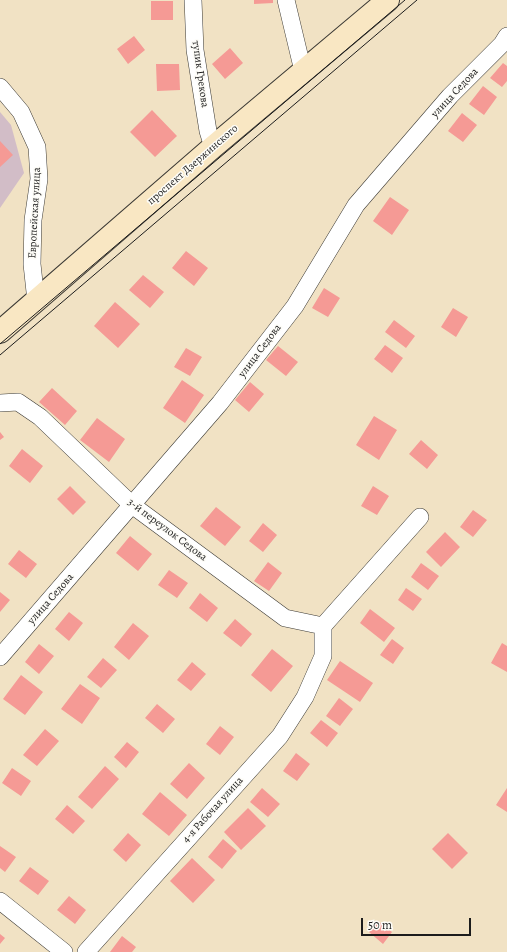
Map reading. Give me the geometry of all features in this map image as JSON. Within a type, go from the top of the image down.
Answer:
[{"type":"main road","name":"проспект Дзержинского","points":[[0,332],[213,147],[388,0]]},
{"type":"street","name":"тупик Грекова","points":[[193,0],[195,50],[208,131],[213,147]]},
{"type":"street","points":[[286,0],[303,71]]},
{"type":"street","name":"улица Седова","points":[[0,657],[220,403],[295,306],[356,205],[450,96],[502,44],[507,36]]},
{"type":"street","name":"Европейская улица","points":[[0,87],[21,112],[37,147],[39,179],[33,220],[32,264],[36,301]]},
{"type":"street","name":"3-й переулок Седова","points":[[0,403],[18,402],[40,417],[132,505],[285,618],[322,626]]},
{"type":"street","points":[[322,626],[420,517]]},
{"type":"street","name":"4-я Рабочая улица","points":[[86,952],[280,736],[304,697],[323,656],[322,626]]},
{"type":"street","points":[[0,901],[64,952]]},
{"type":"shaded area","points":[[0,112],[11,125],[24,173],[0,208]]},
{"type":"building","points":[[254,0],[273,0],[273,3],[254,4]]},
{"type":"building","points":[[151,1],[173,1],[173,20],[151,20]]},
{"type":"building","points":[[134,36],[145,50],[128,64],[117,49]]},
{"type":"building","points":[[230,48],[243,63],[225,79],[212,64]]},
{"type":"building","points":[[503,63],[507,66],[507,81],[502,87],[490,78]]},
{"type":"building","points":[[156,64],[179,64],[180,90],[157,91]]},
{"type":"building","points":[[483,86],[497,97],[484,115],[469,104]]},
{"type":"building","points":[[152,110],[177,136],[155,157],[130,132]]},
{"type":"building","points":[[462,113],[477,125],[463,142],[448,131]]},
{"type":"building","points":[[0,141],[13,155],[0,167]]},
{"type":"building","points":[[390,197],[409,210],[392,235],[373,221]]},
{"type":"building","points":[[186,251],[208,268],[194,286],[172,268]]},
{"type":"building","points":[[143,275],[164,292],[150,308],[129,290]]},
{"type":"building","points":[[324,288],[340,298],[328,317],[312,308]]},
{"type":"building","points":[[115,302],[140,324],[118,348],[94,326]]},
{"type":"building","points":[[453,308],[468,317],[456,337],[441,327]]},
{"type":"building","points":[[394,320],[415,336],[406,348],[385,332]]},
{"type":"building","points":[[385,345],[403,358],[392,373],[374,359]]},
{"type":"building","points":[[278,346],[298,362],[286,376],[266,360]]},
{"type":"building","points":[[186,348],[202,357],[190,376],[174,367]]},
{"type":"building","points":[[182,380],[204,395],[185,423],[163,408]]},
{"type":"building","points":[[250,382],[264,394],[249,412],[235,400]]},
{"type":"building","points":[[52,388],[77,411],[65,425],[39,402]]},
{"type":"building","points":[[374,416],[397,430],[379,460],[356,445]]},
{"type":"building","points":[[97,418],[125,439],[109,462],[80,440]]},
{"type":"building","points":[[0,432],[4,437],[0,440]]},
{"type":"building","points":[[421,440],[438,455],[427,469],[409,454]]},
{"type":"building","points":[[22,449],[43,466],[30,483],[9,466]]},
{"type":"building","points":[[70,486],[86,502],[73,515],[57,499]]},
{"type":"building","points":[[373,486],[389,496],[377,515],[361,506]]},
{"type":"building","points":[[216,507],[241,527],[225,546],[200,526]]},
{"type":"building","points":[[473,510],[487,520],[473,537],[460,527]]},
{"type":"building","points":[[263,523],[277,535],[263,552],[249,541]]},
{"type":"building","points":[[445,532],[460,547],[441,567],[426,552]]},
{"type":"building","points":[[130,536],[152,554],[138,571],[116,553]]},
{"type":"building","points":[[19,550],[37,564],[26,578],[8,564]]},
{"type":"building","points":[[268,562],[282,573],[269,591],[254,581]]},
{"type":"building","points":[[421,563],[439,576],[428,590],[411,577]]},
{"type":"building","points":[[169,570],[188,583],[177,598],[158,585]]},
{"type":"building","points":[[406,588],[422,599],[413,611],[398,600]]},
{"type":"building","points":[[0,592],[10,600],[0,612]]},
{"type":"building","points":[[200,593],[218,608],[207,622],[189,608]]},
{"type":"building","points":[[370,609],[395,628],[384,642],[360,623]]},
{"type":"building","points":[[69,612],[83,623],[69,641],[55,629]]},
{"type":"building","points":[[235,619],[252,634],[241,647],[223,633]]},
{"type":"building","points":[[133,623],[149,636],[129,660],[114,647]]},
{"type":"building","points":[[392,639],[404,648],[393,664],[380,655]]},
{"type":"building","points":[[502,643],[507,646],[507,672],[491,663]]},
{"type":"building","points":[[39,644],[54,656],[39,674],[25,662]]},
{"type":"building","points":[[272,649],[293,666],[271,692],[251,675]]},
{"type":"building","points":[[103,658],[117,670],[101,688],[87,677]]},
{"type":"building","points":[[340,661],[373,683],[360,702],[327,680]]},
{"type":"building","points":[[192,662],[206,674],[191,691],[177,680]]},
{"type":"building","points":[[21,675],[43,692],[25,715],[3,699]]},
{"type":"building","points":[[80,684],[100,698],[82,724],[61,709]]},
{"type":"building","points":[[339,698],[353,709],[340,726],[326,716]]},
{"type":"building","points":[[157,704],[175,719],[163,733],[145,718]]},
{"type":"building","points":[[321,720],[338,733],[327,747],[310,733]]},
{"type":"building","points":[[220,726],[234,737],[220,755],[206,744]]},
{"type":"building","points":[[45,729],[59,741],[37,766],[23,755]]},
{"type":"building","points":[[127,742],[139,752],[126,768],[114,757]]},
{"type":"building","points":[[296,753],[310,764],[297,781],[283,771]]},
{"type":"building","points":[[189,763],[205,778],[187,799],[170,784]]},
{"type":"building","points":[[105,766],[119,779],[92,809],[78,797]]},
{"type":"building","points":[[12,768],[31,781],[21,796],[2,783]]},
{"type":"building","points":[[262,788],[280,804],[268,817],[250,802]]},
{"type":"building","points":[[507,788],[507,812],[496,805]]},
{"type":"building","points":[[160,792],[187,815],[169,836],[142,814]]},
{"type":"building","points":[[67,805],[85,821],[73,834],[55,819]]},
{"type":"building","points":[[248,808],[266,826],[241,850],[224,832]]},
{"type":"building","points":[[128,833],[141,845],[126,862],[113,850]]},
{"type":"building","points":[[448,833],[468,853],[452,869],[432,849]]},
{"type":"building","points":[[223,839],[237,851],[222,869],[208,857]]},
{"type":"building","points":[[0,846],[16,857],[5,872],[0,868]]},
{"type":"building","points":[[192,858],[215,880],[193,903],[170,881]]},
{"type":"building","points":[[30,867],[49,881],[38,895],[19,881]]},
{"type":"building","points":[[69,896],[86,910],[75,924],[57,910]]},
{"type":"building","points":[[378,921],[392,932],[383,944],[369,932]]},
{"type":"building","points":[[0,934],[5,938],[0,944]]},
{"type":"building","points":[[122,936],[136,947],[132,952],[110,952]]},
{"type":"tram line","points":[[0,344],[405,0]]},
{"type":"tram line","points":[[0,355],[417,0]]}]
